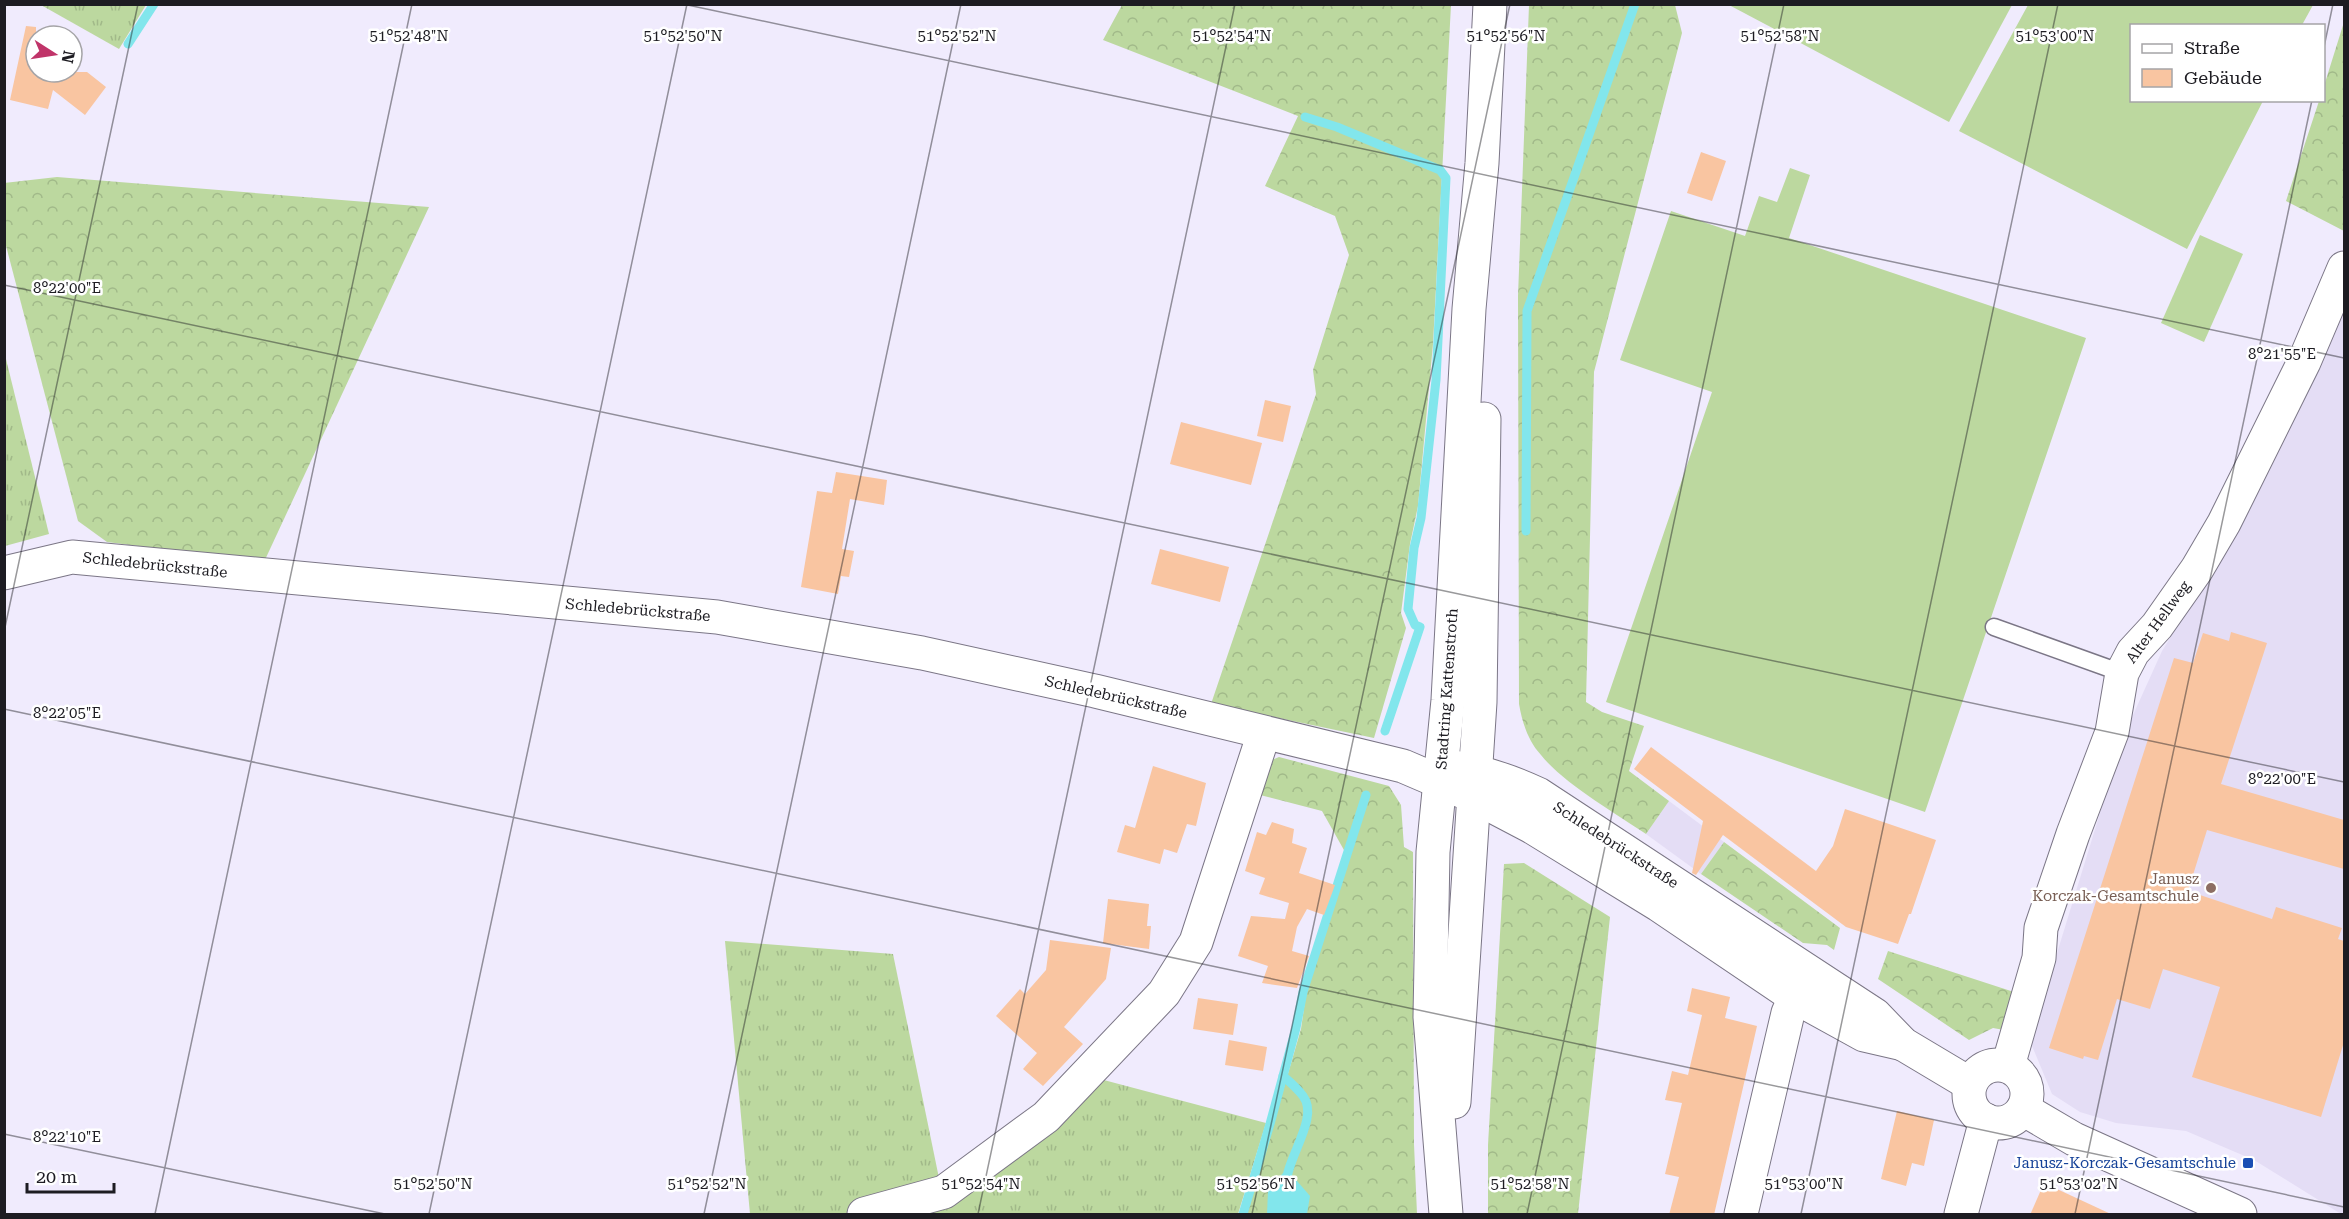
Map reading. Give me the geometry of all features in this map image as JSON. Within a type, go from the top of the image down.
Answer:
[{"type":"street","name":"Stadtring Kattenstroth","points":[[1446,1215],[1430,1017],[1433,852],[1448,688],[1469,309],[1482,163],[1490,4]]},
{"type":"street","name":"Stadtring Kattenstroth","points":[[1446,1215],[1480,690],[1486,310],[1482,163]]},
{"type":"street","name":"Alter Hellweg","points":[[2008,1066],[2038,958],[2041,928],[2073,834],[2112,732],[2122,673],[2133,652],[2157,626],[2197,569],[2224,522],[2304,362],[2344,268]]},
{"type":"street","name":"Schledebrückstraße","points":[[4,573],[72,557],[717,617],[922,653],[1095,691],[1474,783],[1503,778],[1538,794],[1627,851],[1802,986],[1875,1015],[1903,1044],[1970,1084]]},
{"type":"street","points":[[864,1215],[944,1192],[1046,1117],[1164,993],[1196,942],[1264,733]]},
{"type":"street","points":[[1741,1215],[1788,1013],[1802,986]]},
{"type":"street","points":[[1990,1066],[2008,1066],[2016,1070],[2026,1084],[2028,1092],[2023,1109],[2018,1116],[2003,1122],[1986,1120],[1979,1115],[1971,1101],[1970,1084],[1982,1070],[1990,1066]]},
{"type":"street","points":[[2023,1109],[2074,1139],[2240,1215]]},
{"type":"street","points":[[1961,1215],[1986,1120]]},
{"type":"lane","points":[[1994,627],[2122,673]]},
{"type":"shaded area","name":"Janusz Korczak-Gesamtschule","points":[[2344,301],[2344,1214],[2341,1214],[2254,1160],[2186,1131],[2116,1123],[2080,1112],[2052,1094],[2030,1041],[2124,735],[2162,651],[2210,574]]},
{"type":"shaded area","points":[[1669,801],[1724,842],[1701,874],[1646,834]]},
{"type":"green space","points":[[2012,4],[1949,122],[1729,5]]},
{"type":"green space","points":[[41,5],[146,5],[119,49],[84,29],[84,24],[75,24]]},
{"type":"green space","points":[[1122,5],[1451,5],[1433,344],[1418,506],[1410,544],[1401,613],[1406,628],[1374,738],[1211,704],[1316,394],[1313,370],[1349,255],[1335,216],[1265,186],[1298,116],[1103,40]]},
{"type":"green space","points":[[1529,5],[1675,5],[1682,33],[1594,372],[1586,702],[1602,712],[1644,726],[1629,771],[1669,801],[1646,834],[1590,797],[1551,766],[1536,750],[1529,737],[1519,704],[1518,296]]},
{"type":"green space","points":[[2028,5],[2313,5],[2303,24],[2130,24],[2130,102],[2262,102],[2187,249],[1959,131]]},
{"type":"green space","points":[[2344,22],[2344,231],[2286,201],[2319,102],[2325,102],[2325,83]]},
{"type":"green space","points":[[1790,168],[1810,175],[1789,238],[2086,338],[1925,812],[1606,702],[1712,392],[1620,360],[1671,211],[1745,236],[1759,196],[1777,202]]},
{"type":"green space","points":[[57,177],[429,207],[264,562],[107,542],[78,521],[5,242],[4,183]]},
{"type":"green space","points":[[2200,235],[2243,254],[2204,342],[2161,323]]},
{"type":"green space","points":[[5,355],[49,534],[4,546]]},
{"type":"green space","points":[[1279,757],[1389,786],[1401,805],[1404,847],[1413,852],[1414,1144],[1417,1214],[1247,1214],[1301,1029],[1306,994],[1349,859],[1322,811],[1256,794],[1267,762]]},
{"type":"green space","points":[[1724,842],[1840,928],[1834,950],[1827,945],[1803,943],[1701,874]]},
{"type":"green space","points":[[1524,863],[1610,917],[1578,1214],[1488,1214],[1488,1145],[1504,864]]},
{"type":"green space","points":[[725,941],[893,954],[940,1183],[843,1214],[750,1214]]},
{"type":"green space","points":[[1888,951],[2014,992],[2004,1030],[1993,1028],[1969,1040],[1878,979]]},
{"type":"green space","points":[[1100,1079],[1266,1123],[1238,1214],[904,1214]]},
{"type":"water","points":[[1283,1173],[1291,1174],[1310,1196],[1307,1214],[1267,1214],[1268,1191]]},
{"type":"building","points":[[24,35],[24,84],[84,84],[84,72],[87,72],[106,87],[85,115],[53,90],[48,109],[10,100]]},
{"type":"building","points":[[1701,152],[1726,161],[1712,201],[1687,193]]},
{"type":"building","points":[[1265,400],[1291,406],[1283,442],[1257,436]]},
{"type":"building","points":[[1181,422],[1262,443],[1251,485],[1170,464]]},
{"type":"building","points":[[836,472],[887,480],[884,505],[850,499],[842,549],[854,551],[849,577],[841,576],[838,594],[801,587],[817,491],[832,493]]},
{"type":"building","points":[[1160,549],[1229,567],[1220,602],[1151,584]]},
{"type":"building","points":[[2231,632],[2267,643],[2221,784],[2344,820],[2344,869],[2207,830],[2188,891],[2272,919],[2276,907],[2342,928],[2338,939],[2344,941],[2344,1042],[2321,1117],[2192,1077],[2220,987],[2163,969],[2150,1009],[2117,999],[2098,1060],[2084,1056],[2083,1059],[2049,1048],[2174,658],[2193,663],[2203,633],[2229,641]]},
{"type":"building","points":[[1651,747],[1816,871],[1833,846],[1845,809],[1936,840],[1911,914],[1909,914],[1898,944],[1846,927],[1723,835],[1696,875],[1692,873],[1703,821],[1634,769]]},
{"type":"building","points":[[1153,766],[1206,783],[1196,826],[1187,824],[1177,853],[1164,849],[1160,864],[1117,852],[1125,825],[1135,828]]},
{"type":"building","points":[[1272,822],[1294,829],[1292,843],[1307,848],[1299,873],[1335,885],[1324,915],[1307,909],[1297,927],[1292,951],[1309,956],[1297,988],[1262,983],[1268,966],[1238,956],[1251,916],[1285,919],[1289,903],[1259,894],[1265,878],[1245,871],[1257,832],[1266,835]]},
{"type":"building","points":[[1108,899],[1149,904],[1147,926],[1151,926],[1149,949],[1103,943]]},
{"type":"building","points":[[1050,940],[1111,948],[1106,979],[1064,1027],[1083,1044],[1043,1086],[1023,1069],[1037,1053],[996,1016],[1020,989],[1025,994],[1046,970]]},
{"type":"building","points":[[1692,988],[1730,997],[1725,1018],[1757,1026],[1714,1215],[1669,1215],[1679,1177],[1665,1174],[1682,1103],[1665,1100],[1672,1071],[1688,1075],[1702,1015],[1687,1011]]},
{"type":"building","points":[[1198,998],[1238,1004],[1233,1035],[1193,1029]]},
{"type":"building","points":[[1229,1040],[1267,1047],[1263,1071],[1225,1065]]},
{"type":"building","points":[[1897,1111],[1934,1120],[1924,1166],[1912,1163],[1906,1186],[1881,1179]]},
{"type":"building","points":[[2044,1183],[2113,1215],[2030,1215]]},
{"type":"waterway","points":[[128,44],[154,4]]},
{"type":"waterway","points":[[1526,531],[1527,311],[1635,4]]},
{"type":"waterway","points":[[1305,117],[1337,127],[1440,170],[1446,178],[1436,380],[1421,518],[1414,548],[1408,609],[1415,625],[1420,627],[1385,731]]},
{"type":"waterway","points":[[1243,1214],[1296,1028],[1303,992],[1366,795]]},
{"type":"waterway","points":[[1283,1076],[1303,1096],[1308,1115],[1287,1174],[1286,1185]]},
{"type":"place","name":"Janusz Korczak-Gesamtschule","points":[[2211,888]]},
{"type":"place","name":"Janusz-Korczak-Gesamtschule","points":[[2248,1163]]}]
